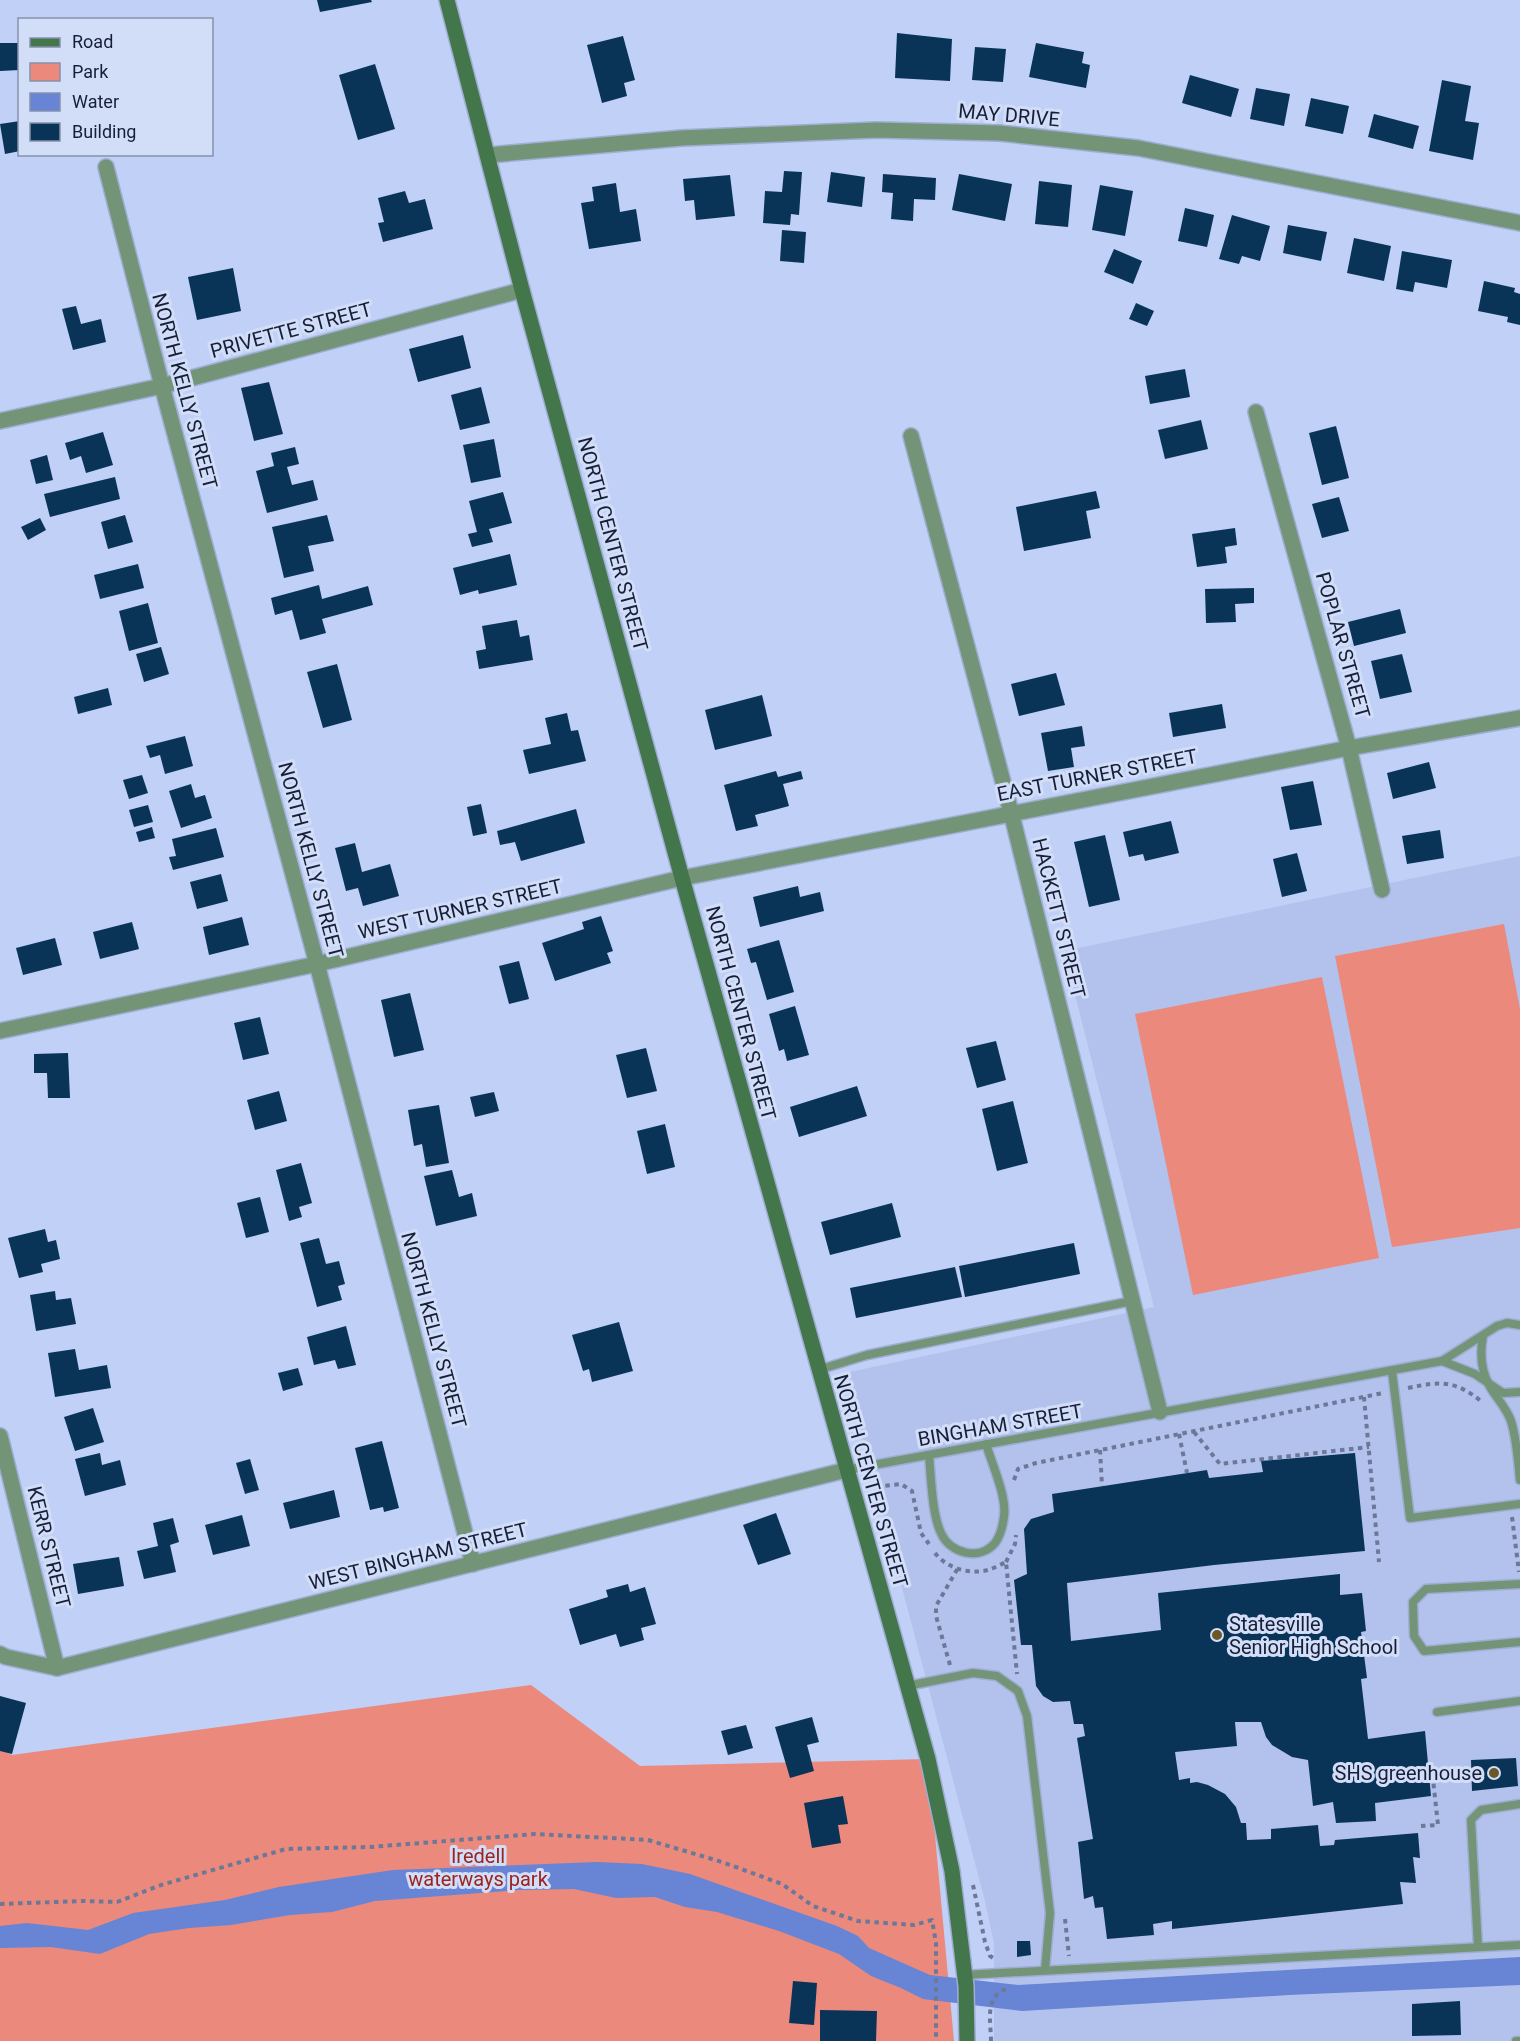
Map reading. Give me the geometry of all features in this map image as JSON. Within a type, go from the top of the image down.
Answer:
[{"type":"main road","name":"NORTH CENTER STREET","points":[[447,0],[489,155],[522,290],[682,878],[928,1759],[952,1871],[964,1975],[967,2041]]},
{"type":"street","name":"MAY DRIVE","points":[[489,155],[682,138],[876,130],[999,133],[1138,148],[1520,223]]},
{"type":"street","name":"NORTH KELLY STREET","points":[[106,167],[473,1564]]},
{"type":"street","name":"PRIVETTE STREET","points":[[0,421],[162,386],[522,290]]},
{"type":"street","name":"POPLAR STREET","points":[[1256,412],[1349,748],[1382,890]]},
{"type":"street","name":"HACKETT STREET","points":[[911,436],[1011,812],[1160,1412]]},
{"type":"street","name":"EAST TURNER STREET","points":[[682,878],[1011,812],[1520,718]]},
{"type":"street","name":"WEST TURNER STREET","points":[[0,1031],[317,964],[682,878]]},
{"type":"street","name":"KERR STREET","points":[[0,1436],[57,1668]]},
{"type":"street","name":"WEST BINGHAM STREET","points":[[0,1654],[57,1668],[846,1470]]},
{"type":"lane","points":[[818,1370],[876,1353],[1132,1300]]},
{"type":"lane","points":[[1442,1362],[1497,1326],[1520,1318]]},
{"type":"lane","points":[[1507,1323],[1520,1325]]},
{"type":"lane","points":[[1483,1336],[1480,1350],[1489,1384],[1510,1418],[1515,1434],[1520,1480]]},
{"type":"lane","points":[[1442,1362],[1475,1374],[1503,1393],[1520,1392]]},
{"type":"lane","name":"BINGHAM STREET","points":[[846,1470],[1442,1362]]},
{"type":"lane","points":[[1392,1371],[1410,1518],[1515,1504]]},
{"type":"lane","points":[[1515,1434],[1520,1424]]},
{"type":"lane","points":[[929,1455],[936,1518],[941,1534],[956,1550],[972,1553],[989,1548],[994,1543],[1003,1526],[1005,1513],[986,1444]]},
{"type":"lane","points":[[1520,1584],[1426,1589],[1413,1602],[1413,1636],[1424,1651],[1520,1642]]},
{"type":"lane","points":[[907,1686],[973,1673],[997,1676],[1018,1691],[1028,1716],[1050,1913],[1046,1970]]},
{"type":"lane","points":[[1437,1712],[1520,1701]]},
{"type":"lane","points":[[1478,1947],[1471,1820],[1481,1810],[1520,1804]]},
{"type":"lane","points":[[964,1975],[1520,1945]]},
{"type":"path","points":[[1013,1484],[1018,1469],[1036,1462],[1431,1383],[1453,1384],[1472,1394],[1484,1404]]},
{"type":"path","points":[[1364,1397],[1379,1562]]},
{"type":"path","points":[[1193,1431],[1220,1464],[1369,1447]]},
{"type":"path","points":[[1179,1434],[1186,1473]]},
{"type":"path","points":[[1100,1450],[1102,1486]]},
{"type":"path","points":[[1515,1504],[1520,1584]]},
{"type":"path","points":[[1006,1562],[1015,1544],[1017,1524]]},
{"type":"path","points":[[951,1668],[936,1616],[936,1606],[958,1568]]},
{"type":"path","points":[[1421,1826],[1438,1825],[1432,1770]]},
{"type":"path","points":[[0,1904],[82,1900],[117,1902],[161,1885],[286,1849],[370,1848],[535,1834],[648,1840],[722,1862],[782,1884],[813,1906],[858,1921],[914,1925],[932,1920],[936,1943],[936,2041]]},
{"type":"path","points":[[973,1884],[985,1942],[990,1956],[997,1960]]},
{"type":"path","points":[[991,2041],[990,2004],[998,1992],[1006,1989]]},
{"type":"shaded area","name":"Statesville Senior High School","points":[[1520,856],[1520,2041],[994,2041],[994,1943],[984,1897],[845,1373],[1154,1307],[1064,951]]},
{"type":"green space","points":[[1504,924],[1520,1009],[1520,1228],[1392,1247],[1335,956]]},
{"type":"green space","points":[[1322,977],[1379,1258],[1193,1295],[1135,1014]]},
{"type":"green space","name":"Iredell waterways park","points":[[531,1685],[640,1766],[928,1759],[954,2041],[0,2041],[0,1749],[12,1755]]},
{"type":"water","points":[[597,1862],[642,1864],[690,1874],[837,1926],[858,1936],[869,1948],[930,1975],[1018,1985],[1520,1957],[1520,1985],[1289,1995],[1022,2011],[923,1999],[871,1976],[839,1954],[779,1931],[717,1912],[685,1907],[655,1897],[616,1898],[574,1889],[519,1890],[375,1901],[332,1912],[290,1915],[231,1925],[149,1934],[100,1954],[51,1947],[0,1948],[0,1926],[27,1923],[88,1930],[133,1913],[225,1900],[279,1887],[393,1870]]},
{"type":"building","points":[[317,0],[371,0],[372,2],[320,12]]},
{"type":"building","points":[[897,33],[952,39],[950,81],[895,78]]},
{"type":"building","points":[[623,36],[635,80],[624,83],[627,96],[602,103],[587,45]]},
{"type":"building","points":[[0,43],[18,43],[18,70],[0,71]]},
{"type":"building","points":[[1036,43],[1084,52],[1082,63],[1090,65],[1086,88],[1029,77]]},
{"type":"building","points":[[975,47],[1006,49],[1003,82],[972,80]]},
{"type":"building","points":[[375,64],[395,129],[358,140],[339,75]]},
{"type":"building","points":[[1190,75],[1239,89],[1231,117],[1182,103]]},
{"type":"building","points":[[1442,80],[1471,86],[1465,121],[1479,123],[1473,160],[1429,151]]},
{"type":"building","points":[[1256,88],[1290,94],[1284,126],[1250,119]]},
{"type":"building","points":[[1311,98],[1349,106],[1343,134],[1305,126]]},
{"type":"building","points":[[1374,114],[1419,126],[1413,149],[1368,137]]},
{"type":"building","points":[[18,121],[18,151],[5,154],[0,124]]},
{"type":"building","points":[[784,171],[802,172],[799,215],[791,214],[790,225],[763,223],[765,191],[782,192]]},
{"type":"building","points":[[831,172],[865,177],[862,207],[827,202]]},
{"type":"building","points":[[883,174],[936,178],[935,200],[914,199],[913,221],[891,219],[893,193],[882,192]]},
{"type":"building","points":[[959,174],[1012,184],[1005,221],[952,210]]},
{"type":"building","points":[[730,175],[735,216],[696,220],[694,200],[685,201],[683,179]]},
{"type":"building","points":[[1039,181],[1072,185],[1068,227],[1035,224]]},
{"type":"building","points":[[616,183],[620,212],[636,209],[641,241],[589,249],[581,203],[594,201],[592,187]]},
{"type":"building","points":[[1100,185],[1133,191],[1125,236],[1092,230]]},
{"type":"building","points":[[405,191],[409,203],[425,199],[433,229],[383,242],[378,223],[384,222],[378,198]]},
{"type":"building","points":[[1185,208],[1214,215],[1207,247],[1178,241]]},
{"type":"building","points":[[1232,215],[1270,226],[1260,261],[1242,256],[1239,264],[1219,259]]},
{"type":"building","points":[[1288,225],[1327,232],[1321,261],[1283,253]]},
{"type":"building","points":[[782,230],[806,232],[804,263],[780,261]]},
{"type":"building","points":[[1354,238],[1391,246],[1384,281],[1347,273]]},
{"type":"building","points":[[1114,249],[1142,261],[1133,284],[1104,272]]},
{"type":"building","points":[[1402,251],[1452,260],[1447,288],[1415,282],[1413,292],[1396,289]]},
{"type":"building","points":[[233,268],[241,311],[197,320],[188,277]]},
{"type":"building","points":[[1484,281],[1515,288],[1514,292],[1520,294],[1520,325],[1507,322],[1508,317],[1478,311]]},
{"type":"building","points":[[1136,303],[1154,311],[1147,326],[1129,319]]},
{"type":"building","points":[[76,306],[81,324],[101,319],[106,342],[73,350],[62,309]]},
{"type":"building","points":[[463,335],[471,368],[418,382],[409,349]]},
{"type":"building","points":[[1185,369],[1190,397],[1150,404],[1145,376]]},
{"type":"building","points":[[269,382],[283,434],[254,441],[241,388]]},
{"type":"building","points":[[481,387],[490,423],[460,430],[451,395]]},
{"type":"building","points":[[1201,420],[1208,449],[1165,459],[1158,430]]},
{"type":"building","points":[[1336,426],[1349,478],[1322,485],[1309,433]]},
{"type":"building","points":[[103,432],[113,465],[86,473],[81,456],[70,460],[65,443]]},
{"type":"building","points":[[494,439],[501,477],[471,483],[463,445]]},
{"type":"building","points":[[295,447],[299,464],[287,467],[292,485],[313,480],[318,500],[267,513],[256,471],[274,466],[271,453]]},
{"type":"building","points":[[47,455],[53,480],[36,484],[30,460]]},
{"type":"building","points":[[115,477],[120,499],[50,517],[44,494]]},
{"type":"building","points":[[1096,491],[1100,508],[1086,511],[1091,538],[1024,551],[1016,507]]},
{"type":"building","points":[[503,492],[512,523],[489,529],[493,542],[472,547],[468,534],[477,532],[469,501]]},
{"type":"building","points":[[1339,497],[1349,531],[1322,538],[1312,504]]},
{"type":"building","points":[[125,515],[133,542],[108,549],[101,522]]},
{"type":"building","points":[[327,515],[334,541],[308,546],[314,571],[284,578],[272,527]]},
{"type":"building","points":[[40,518],[46,530],[28,540],[21,527]]},
{"type":"building","points":[[1235,528],[1237,545],[1225,547],[1227,563],[1197,567],[1192,534]]},
{"type":"building","points":[[510,554],[517,585],[479,594],[478,590],[460,595],[453,568]]},
{"type":"building","points":[[138,564],[144,588],[100,599],[94,575]]},
{"type":"building","points":[[319,585],[322,599],[368,586],[373,605],[322,619],[326,633],[300,640],[292,610],[275,615],[271,598]]},
{"type":"building","points":[[1254,588],[1254,603],[1235,604],[1236,622],[1206,623],[1205,589]]},
{"type":"building","points":[[148,603],[158,643],[129,651],[119,611]]},
{"type":"building","points":[[1400,609],[1406,633],[1354,646],[1348,622]]},
{"type":"building","points":[[517,620],[520,637],[529,635],[533,660],[479,669],[476,651],[486,649],[482,626]]},
{"type":"building","points":[[161,647],[169,674],[144,682],[136,654]]},
{"type":"building","points":[[1402,654],[1412,692],[1380,699],[1371,661]]},
{"type":"building","points":[[337,664],[352,720],[323,728],[307,672]]},
{"type":"building","points":[[1056,673],[1065,705],[1019,716],[1011,684]]},
{"type":"building","points":[[108,688],[112,705],[78,714],[74,697]]},
{"type":"building","points":[[762,695],[772,736],[715,750],[705,710]]},
{"type":"building","points":[[1222,704],[1226,728],[1173,737],[1169,713]]},
{"type":"building","points":[[567,713],[571,731],[578,730],[586,761],[529,774],[523,750],[551,744],[545,718]]},
{"type":"building","points":[[1082,726],[1085,746],[1071,748],[1074,767],[1048,771],[1041,733]]},
{"type":"building","points":[[185,736],[193,766],[165,774],[160,755],[150,758],[146,746]]},
{"type":"building","points":[[1429,762],[1436,788],[1393,799],[1387,773]]},
{"type":"building","points":[[776,771],[778,777],[801,771],[803,779],[783,784],[789,806],[755,815],[758,826],[736,831],[724,785]]},
{"type":"building","points":[[142,775],[148,793],[129,799],[123,780]]},
{"type":"building","points":[[1313,781],[1322,825],[1290,830],[1281,787]]},
{"type":"building","points":[[191,784],[195,798],[205,795],[212,818],[181,828],[169,791]]},
{"type":"building","points":[[481,804],[487,833],[473,836],[467,807]]},
{"type":"building","points":[[148,805],[153,822],[134,827],[129,810]]},
{"type":"building","points":[[576,809],[585,843],[521,861],[515,842],[500,845],[497,831]]},
{"type":"building","points":[[1171,821],[1179,853],[1145,861],[1143,854],[1129,857],[1123,832]]},
{"type":"building","points":[[152,827],[155,838],[139,842],[136,832]]},
{"type":"building","points":[[216,828],[224,857],[173,870],[169,857],[176,856],[172,839]]},
{"type":"building","points":[[1440,830],[1444,858],[1407,864],[1402,836]]},
{"type":"building","points":[[1105,835],[1120,900],[1089,907],[1074,842]]},
{"type":"building","points":[[355,843],[362,872],[390,864],[399,896],[363,906],[358,888],[346,891],[335,848]]},
{"type":"building","points":[[1297,853],[1307,891],[1282,897],[1273,859]]},
{"type":"building","points":[[221,874],[228,901],[197,909],[190,882]]},
{"type":"building","points":[[798,886],[800,897],[820,892],[824,911],[760,927],[753,897]]},
{"type":"building","points":[[601,916],[613,951],[607,953],[611,963],[555,981],[542,943],[584,929],[582,922]]},
{"type":"building","points":[[242,917],[249,945],[209,955],[203,927]]},
{"type":"building","points":[[132,922],[139,949],[100,959],[93,932]]},
{"type":"building","points":[[55,938],[62,965],[23,975],[16,948]]},
{"type":"building","points":[[779,940],[794,992],[767,1000],[756,962],[751,963],[747,949]]},
{"type":"building","points":[[519,961],[529,999],[509,1004],[499,966]]},
{"type":"building","points":[[410,993],[424,1050],[394,1057],[381,1000]]},
{"type":"building","points":[[795,1006],[809,1055],[787,1061],[784,1049],[779,1051],[769,1014]]},
{"type":"building","points":[[260,1017],[269,1054],[243,1060],[234,1023]]},
{"type":"building","points":[[996,1041],[1006,1080],[977,1088],[966,1048]]},
{"type":"building","points":[[646,1048],[657,1091],[627,1098],[616,1055]]},
{"type":"building","points":[[68,1053],[70,1098],[48,1098],[47,1073],[34,1073],[34,1054]]},
{"type":"building","points":[[857,1086],[867,1116],[799,1137],[790,1107]]},
{"type":"building","points":[[279,1091],[287,1121],[255,1130],[247,1100]]},
{"type":"building","points":[[494,1092],[499,1111],[475,1117],[470,1097]]},
{"type":"building","points":[[1013,1101],[1028,1163],[997,1171],[982,1109]]},
{"type":"building","points":[[439,1105],[449,1163],[426,1167],[422,1144],[414,1146],[408,1110]]},
{"type":"building","points":[[665,1124],[675,1167],[647,1174],[637,1131]]},
{"type":"building","points":[[301,1163],[312,1203],[299,1207],[302,1217],[289,1221],[276,1170]]},
{"type":"building","points":[[452,1170],[459,1197],[472,1193],[477,1216],[436,1226],[424,1176]]},
{"type":"building","points":[[260,1197],[269,1232],[246,1238],[237,1203]]},
{"type":"building","points":[[892,1203],[901,1237],[830,1255],[821,1222]]},
{"type":"building","points":[[45,1229],[48,1242],[56,1240],[60,1259],[41,1264],[43,1272],[19,1278],[8,1238]]},
{"type":"building","points":[[319,1238],[326,1264],[339,1261],[345,1284],[338,1286],[342,1300],[317,1307],[300,1243]]},
{"type":"building","points":[[1074,1243],[1080,1274],[965,1297],[959,1266]]},
{"type":"building","points":[[955,1267],[962,1297],[856,1318],[850,1288]]},
{"type":"building","points":[[55,1291],[56,1300],[71,1298],[76,1324],[36,1331],[30,1295]]},
{"type":"building","points":[[619,1322],[633,1371],[592,1382],[589,1369],[583,1371],[572,1335]]},
{"type":"building","points":[[346,1326],[356,1365],[338,1369],[335,1360],[314,1365],[307,1337]]},
{"type":"building","points":[[75,1349],[79,1370],[107,1365],[111,1388],[55,1397],[48,1353]]},
{"type":"building","points":[[298,1368],[303,1385],[283,1391],[278,1373]]},
{"type":"building","points":[[93,1408],[104,1442],[75,1451],[64,1417]]},
{"type":"building","points":[[382,1441],[399,1508],[384,1512],[383,1507],[370,1510],[355,1448]]},
{"type":"building","points":[[100,1453],[102,1465],[120,1460],[126,1485],[85,1496],[75,1459]]},
{"type":"building","points":[[1355,1453],[1365,1551],[1214,1565],[1067,1583],[1071,1641],[1161,1630],[1158,1593],[1340,1574],[1340,1595],[1362,1593],[1366,1631],[1361,1632],[1367,1678],[1361,1679],[1368,1739],[1425,1731],[1431,1796],[1375,1803],[1376,1821],[1336,1823],[1333,1802],[1313,1806],[1308,1760],[1292,1757],[1272,1745],[1266,1737],[1261,1722],[1235,1722],[1237,1746],[1175,1752],[1179,1780],[1190,1778],[1190,1783],[1208,1785],[1225,1794],[1236,1807],[1241,1823],[1246,1823],[1247,1840],[1271,1839],[1271,1829],[1318,1825],[1320,1846],[1334,1845],[1335,1840],[1418,1833],[1420,1858],[1413,1857],[1416,1883],[1400,1882],[1403,1904],[1172,1929],[1172,1921],[1153,1924],[1154,1935],[1107,1939],[1103,1907],[1095,1908],[1093,1896],[1084,1899],[1078,1842],[1093,1839],[1077,1738],[1085,1736],[1083,1724],[1074,1724],[1070,1701],[1053,1702],[1043,1696],[1036,1686],[1032,1645],[1021,1645],[1014,1580],[1027,1574],[1024,1529],[1031,1519],[1054,1512],[1052,1494],[1207,1470],[1209,1478],[1263,1472],[1261,1461]]},
{"type":"building","points":[[250,1459],[259,1490],[245,1494],[236,1463]]},
{"type":"building","points":[[334,1490],[340,1517],[290,1529],[283,1503]]},
{"type":"building","points":[[776,1513],[791,1554],[758,1565],[743,1525]]},
{"type":"building","points":[[242,1515],[250,1546],[213,1555],[205,1525]]},
{"type":"building","points":[[173,1518],[179,1542],[170,1545],[176,1572],[144,1579],[137,1551],[158,1546],[153,1523]]},
{"type":"building","points":[[119,1557],[124,1586],[78,1594],[73,1564]]},
{"type":"building","points":[[628,1584],[630,1592],[645,1587],[656,1624],[641,1628],[644,1640],[620,1647],[616,1634],[580,1645],[569,1609],[608,1597],[606,1590]]},
{"type":"building","points":[[0,1696],[26,1703],[12,1754],[0,1751]]},
{"type":"building","points":[[812,1717],[819,1742],[807,1745],[814,1771],[790,1778],[775,1727]]},
{"type":"building","points":[[746,1725],[753,1748],[728,1755],[721,1731]]},
{"type":"building","name":"SHS greenhouse","points":[[1516,1758],[1518,1786],[1472,1791],[1471,1760]]},
{"type":"building","points":[[843,1796],[848,1824],[838,1825],[841,1843],[812,1848],[804,1803]]},
{"type":"building","points":[[1017,1941],[1030,1941],[1031,1955],[1017,1957]]},
{"type":"building","points":[[793,1981],[817,1983],[814,2025],[789,2023]]},
{"type":"building","points":[[1460,2001],[1461,2035],[1412,2036],[1412,2004]]},
{"type":"building","points":[[820,2010],[877,2011],[876,2041],[820,2041]]},
{"type":"place","name":"Statesville Senior High School","points":[[1217,1635]]},
{"type":"place","name":"SHS greenhouse","points":[[1494,1773]]}]
